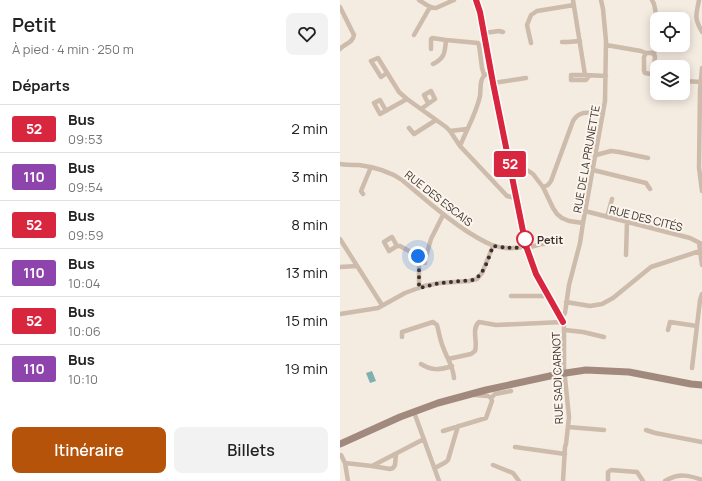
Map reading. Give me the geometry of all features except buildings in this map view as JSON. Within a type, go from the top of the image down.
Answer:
[{"type":"street","points":[[419,0],[428,6],[436,8],[454,0]]},
{"type":"street","points":[[448,359],[471,354],[475,351],[475,328],[480,322],[496,325],[562,320],[536,274],[526,247],[480,12],[476,0]]},
{"type":"street","name":"RUE DE LA PRUNETTE","points":[[562,320],[565,314],[570,282],[580,243],[605,101],[606,45],[603,9],[600,0]]},
{"type":"street","points":[[652,0],[656,12]]},
{"type":"street","points":[[700,0],[696,16],[702,32]]},
{"type":"street","points":[[531,42],[527,25],[531,15],[537,11],[574,3],[587,75],[606,76]]},
{"type":"street","points":[[414,35],[428,6]]},
{"type":"street","points":[[340,7],[354,35],[352,40],[340,50]]},
{"type":"street","points":[[484,33],[499,31],[503,32]]},
{"type":"street","points":[[430,49],[432,38],[478,43],[479,45],[484,75],[476,110],[460,146]]},
{"type":"street","points":[[433,64],[444,56],[446,40]]},
{"type":"street","points":[[562,42],[580,41]]},
{"type":"street","points":[[606,45],[646,53],[650,52],[654,54],[654,60]]},
{"type":"street","points":[[646,53],[644,57],[644,72],[650,74]]},
{"type":"street","points":[[702,68],[702,191]]},
{"type":"street","points":[[387,73],[396,88],[407,99],[450,131],[460,146],[507,196],[516,198]]},
{"type":"street","points":[[484,75],[491,73]]},
{"type":"street","points":[[493,83],[526,78]]},
{"type":"street","points":[[690,81],[701,82]]},
{"type":"street","points":[[386,111],[407,99]]},
{"type":"street","points":[[421,108],[428,103]]},
{"type":"street","points":[[543,187],[552,181],[576,116],[584,113],[603,114]]},
{"type":"street","points":[[409,128],[414,134],[436,120]]},
{"type":"street","points":[[450,131],[467,129]]},
{"type":"street","points":[[596,155],[611,151],[648,158]]},
{"type":"street","points":[[509,162],[530,171],[543,187],[557,214],[569,221],[583,223]]},
{"type":"street","name":"RUE DES ESCAIS","points":[[340,164],[370,166],[386,171],[402,180],[443,215],[493,246],[517,248],[545,244]]},
{"type":"street","points":[[362,194],[361,191],[370,166]]},
{"type":"street","points":[[593,170],[646,183],[650,189]]},
{"type":"street","points":[[607,217],[612,199]]},
{"type":"street","name":"RUE DES CITÉS","points":[[585,211],[690,238],[701,243]]},
{"type":"street","points":[[425,263],[431,239],[443,215]]},
{"type":"street","points":[[626,255],[627,222]]},
{"type":"street","points":[[340,240],[382,306]]},
{"type":"street","points":[[701,243],[700,251],[702,265]]},
{"type":"street","points":[[397,246],[400,246],[418,256],[419,288]]},
{"type":"street","points":[[340,314],[378,308],[404,293],[419,288],[435,284],[477,279],[482,273],[493,246]]},
{"type":"street","points":[[566,302],[590,306],[602,304],[613,298],[650,266],[700,251]]},
{"type":"street","points":[[340,267],[356,266]]},
{"type":"street","points":[[692,368],[700,298],[702,294]]},
{"type":"street","points":[[511,296],[548,296]]},
{"type":"street","name":"RUE SADI CARNOT","points":[[562,320],[565,330],[565,373],[568,411],[563,481]]},
{"type":"street","points":[[402,337],[402,332],[433,322],[437,324],[443,348],[452,366],[454,378]]},
{"type":"street","points":[[668,330],[670,322],[697,326]]},
{"type":"street","points":[[565,330],[583,332],[604,337]]},
{"type":"street","points":[[421,364],[427,368],[435,370],[452,366]]},
{"type":"street","points":[[340,444],[400,417],[438,403],[546,376],[586,370],[629,372],[691,384],[702,384]]},
{"type":"street","points":[[491,398],[496,394],[511,391]]},
{"type":"street","points":[[470,394],[488,396],[491,398]]},
{"type":"street","points":[[443,431],[486,418],[492,401],[491,398]]},
{"type":"street","points":[[414,412],[439,480]]},
{"type":"street","points":[[435,468],[448,460],[458,426]]},
{"type":"street","points":[[568,427],[604,430]]},
{"type":"street","points":[[646,430],[702,442]]},
{"type":"street","points":[[372,466],[424,439]]},
{"type":"street","points":[[515,447],[565,454]]},
{"type":"street","points":[[345,463],[390,469],[395,465],[396,454]]},
{"type":"street","points":[[342,455],[348,481]]},
{"type":"street","points":[[493,465],[513,473],[519,481]]},
{"type":"street","points":[[608,481],[608,472],[611,470],[637,472],[643,481]]},
{"type":"street","points":[[665,481],[679,475],[687,475],[702,480]]},
{"type":"water","points":[[372,371],[376,381],[370,383],[366,373]]},
{"type":"bus line","name":"52","points":[[476,0],[480,12],[526,246],[536,274],[563,322]]},
{"type":"place","name":"Petit","points":[[525,239]]},
{"type":"route","points":[[418,256],[419,288],[440,283],[473,280],[477,279],[482,273],[493,246],[517,248],[526,246],[525,239]]}]
